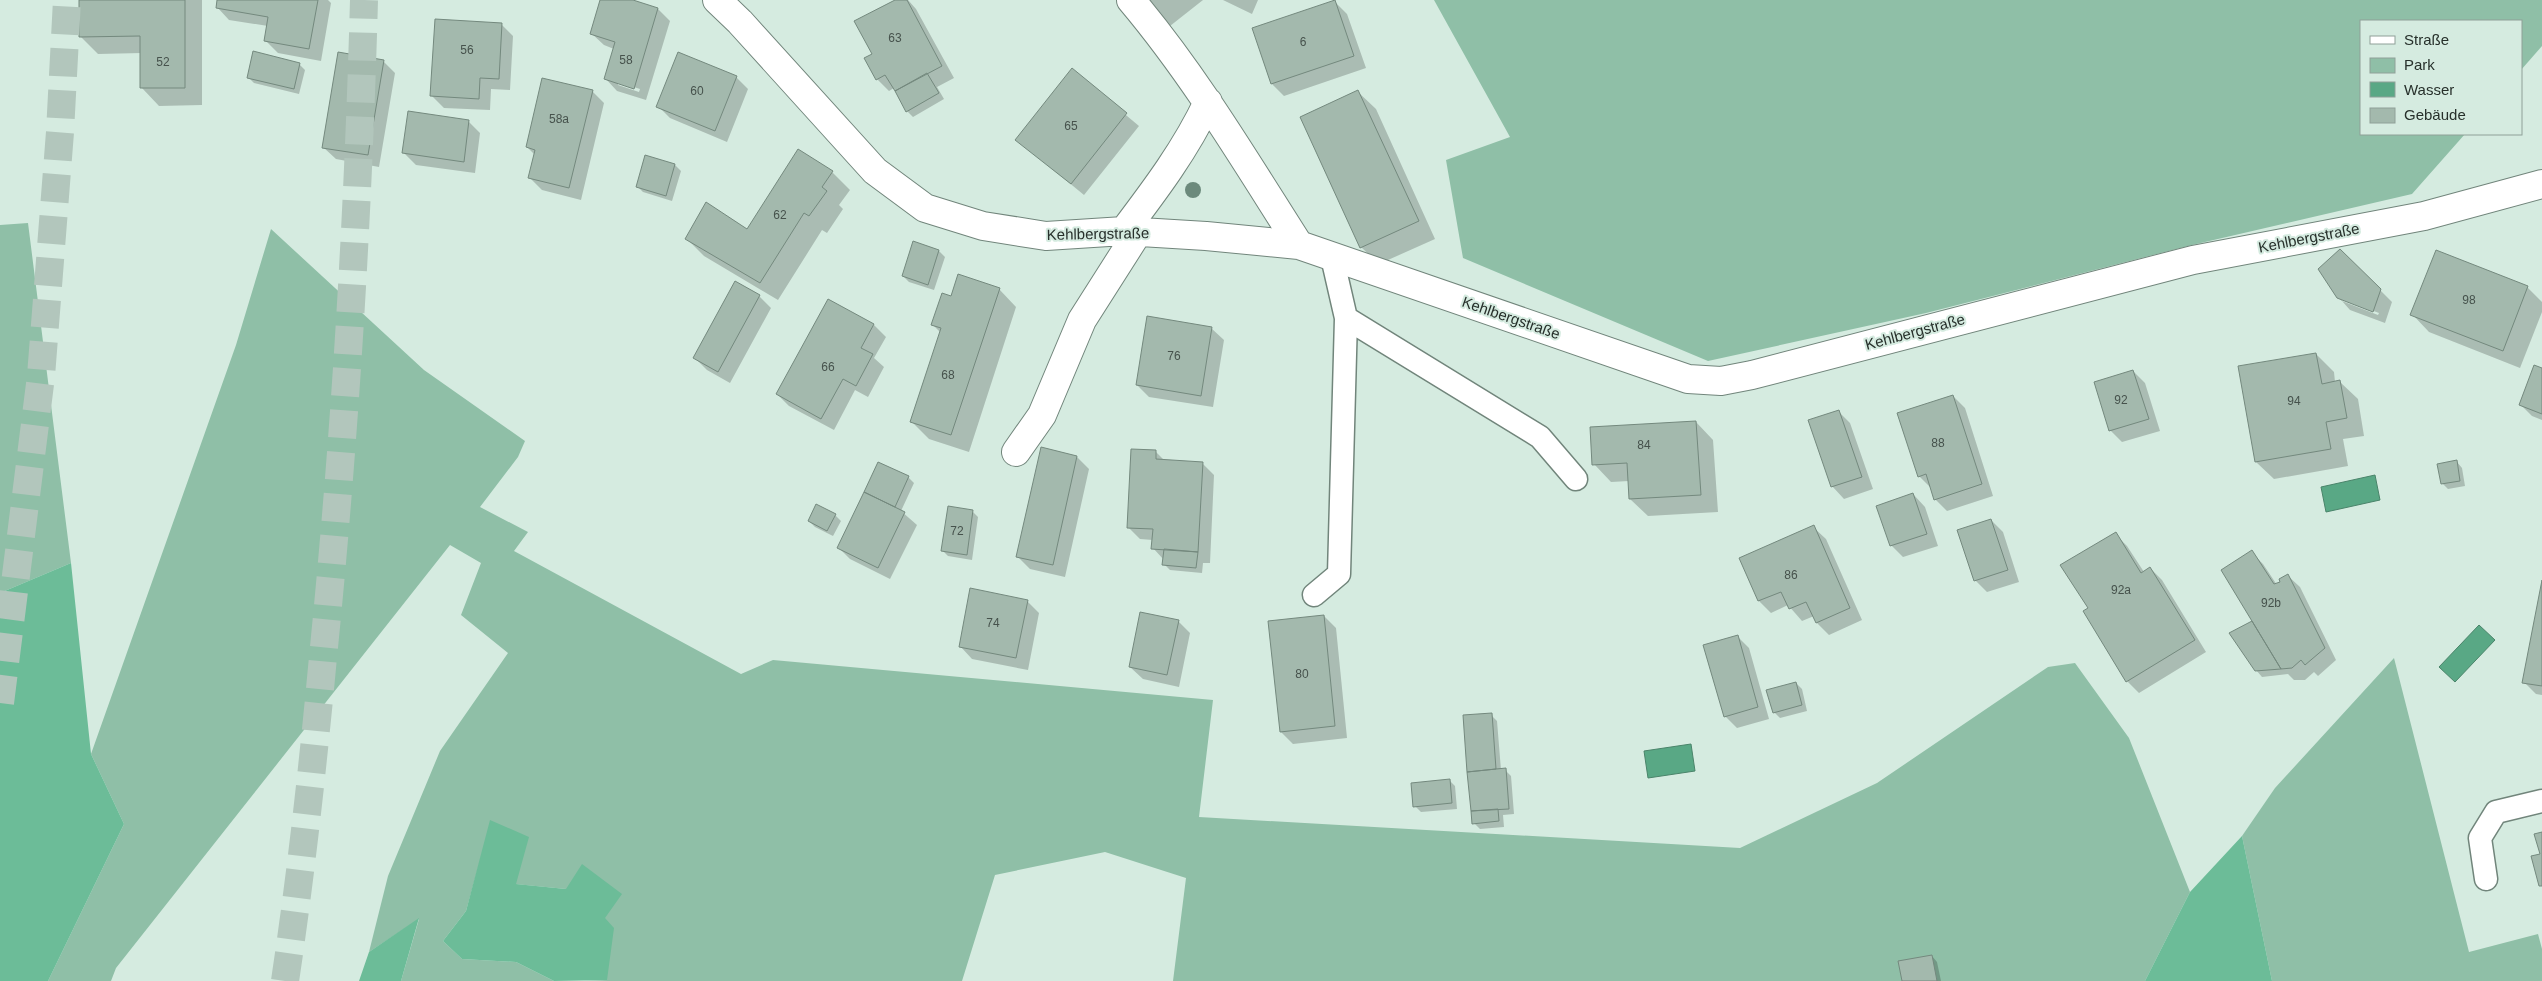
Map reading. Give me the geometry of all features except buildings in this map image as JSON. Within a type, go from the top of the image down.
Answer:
[{"type":"street","name":"Kehlbergstraße","points":[[717,0],[740,22],[875,171],[924,208],[983,226],[1046,236],[1131,231],[1298,246],[1688,380],[1721,381],[1752,375],[2193,260],[2424,216],[2542,184]]},
{"type":"street","points":[[1131,0],[1159,32],[1208,102],[1298,246]]},
{"type":"street","points":[[1016,452],[1042,415],[1082,320],[1131,231],[1196,128],[1208,102]]},
{"type":"lane","points":[[1314,595],[1339,574],[1346,318],[1332,257]]},
{"type":"lane","points":[[1346,318],[1540,437],[1576,479]]},
{"type":"lane","points":[[2486,879],[2480,838],[2496,812],[2542,800]]},
{"type":"green space","points":[[1434,0],[2542,0],[2542,46],[2522,69],[2522,20],[2360,20],[2360,135],[2464,135],[2412,194],[2192,245],[1926,313],[1708,361],[1463,258],[1446,160],[1510,137]]},
{"type":"green space","points":[[28,223],[71,563],[0,593],[0,225]]},
{"type":"green space","points":[[271,229],[424,370],[525,441],[518,457],[480,507],[528,532],[514,551],[741,674],[773,660],[1213,700],[1199,817],[1740,848],[1877,783],[2048,667],[2075,663],[2129,738],[2190,892],[2145,981],[1173,981],[1186,878],[1105,852],[995,875],[962,981],[584,981],[607,980],[566,889],[515,884],[491,821],[466,911],[443,941],[462,959],[516,962],[554,981],[401,981],[419,919],[369,952],[388,876],[440,751],[508,653],[461,615],[481,563],[450,545],[116,968],[111,981],[48,981],[124,824],[91,754],[236,345]]},
{"type":"green space","points":[[2394,658],[2469,952],[2538,934],[2542,949],[2542,981],[2272,981],[2242,836],[2275,788]]},
{"type":"shaded area","points":[[71,563],[91,754],[124,824],[48,981],[0,981],[0,593]]},
{"type":"shaded area","points":[[490,820],[529,837],[516,884],[566,889],[582,864],[622,894],[605,918],[614,928],[607,980],[554,981],[516,962],[462,959],[443,941],[466,911]]},
{"type":"shaded area","points":[[2242,836],[2272,981],[2145,981],[2190,892]]},
{"type":"shaded area","points":[[419,918],[401,981],[359,981],[369,952]]},
{"type":"water","points":[[2375,475],[2380,500],[2326,512],[2321,487]]},
{"type":"water","points":[[2479,625],[2495,640],[2455,682],[2439,667]]},
{"type":"water","points":[[1691,744],[1695,771],[1648,778],[1644,751]]},
{"type":"tunnel","points":[[0,703],[41,376],[60,132],[67,0]]},
{"type":"tunnel","points":[[285,981],[311,779],[338,493],[354,246],[364,0]]}]
